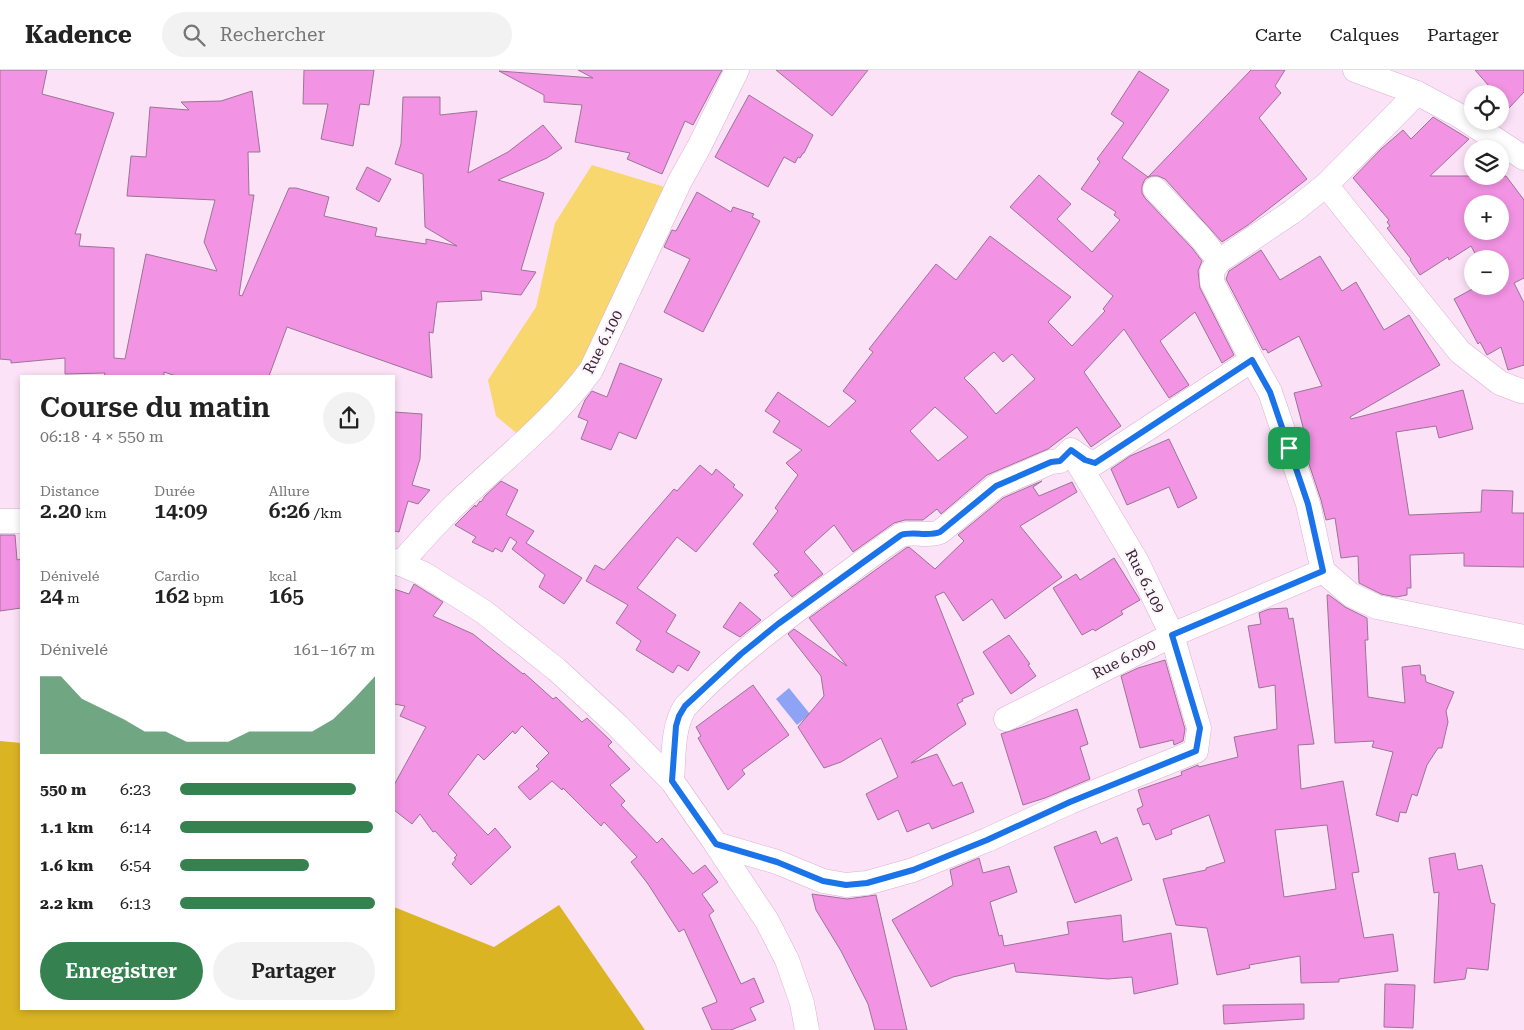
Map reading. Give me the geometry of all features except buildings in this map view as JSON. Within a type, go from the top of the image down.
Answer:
[{"type":"street","name":"Rue 6.100","points":[[397,562],[458,502],[520,446],[578,387],[591,370],[680,181],[737,70]]},
{"type":"street","points":[[1355,70],[1417,93],[1460,116],[1524,158]]},
{"type":"street","points":[[1417,93],[1326,185],[1292,212],[1218,261],[1212,272],[1212,282],[1270,392],[1305,495],[1323,571],[1351,595],[1377,607],[1524,637]]},
{"type":"street","points":[[1326,185],[1460,352],[1500,383],[1521,391]]},
{"type":"street","points":[[1155,188],[1202,239],[1218,261]]},
{"type":"street","points":[[672,781],[676,726],[679,716],[693,698],[778,624],[901,535],[935,534],[940,532],[996,486],[1051,462],[1060,461],[1071,450],[1085,460],[1095,463],[1252,360]]},
{"type":"street","name":"Rue 6.109","points":[[716,844],[777,862],[823,881],[846,885],[867,883],[913,870],[987,840],[1070,802],[1196,751],[1200,728],[1172,635],[1137,562],[1071,450]]},
{"type":"street","points":[[0,521],[20,521]]},
{"type":"street","points":[[397,562],[424,574],[484,612],[556,669],[617,725],[672,781],[767,921],[787,960],[802,1003],[807,1030]]},
{"type":"street","name":"Rue 6.090","points":[[1006,719],[1172,635],[1323,571]]},
{"type":"shaded area","points":[[592,165],[671,189],[584,371],[520,436],[496,416],[488,380],[536,307],[555,223]]},
{"type":"shaded area","points":[[0,741],[20,743],[20,1010],[395,1010],[395,907],[494,947],[559,905],[645,1030],[0,1030]]},
{"type":"water","points":[[789,688],[810,714],[797,725],[776,699]]},
{"type":"route","points":[[1252,360],[1270,392],[1289,448],[1308,504],[1323,571],[1172,635],[1200,728],[1196,751],[1070,802],[987,840],[913,870],[867,883],[846,885],[823,881],[777,862],[716,844],[672,781],[676,726],[685,706],[741,654],[778,624],[901,535],[935,534],[940,532],[996,486],[1051,462],[1060,461],[1071,450],[1085,460],[1095,463],[1252,360]]}]
